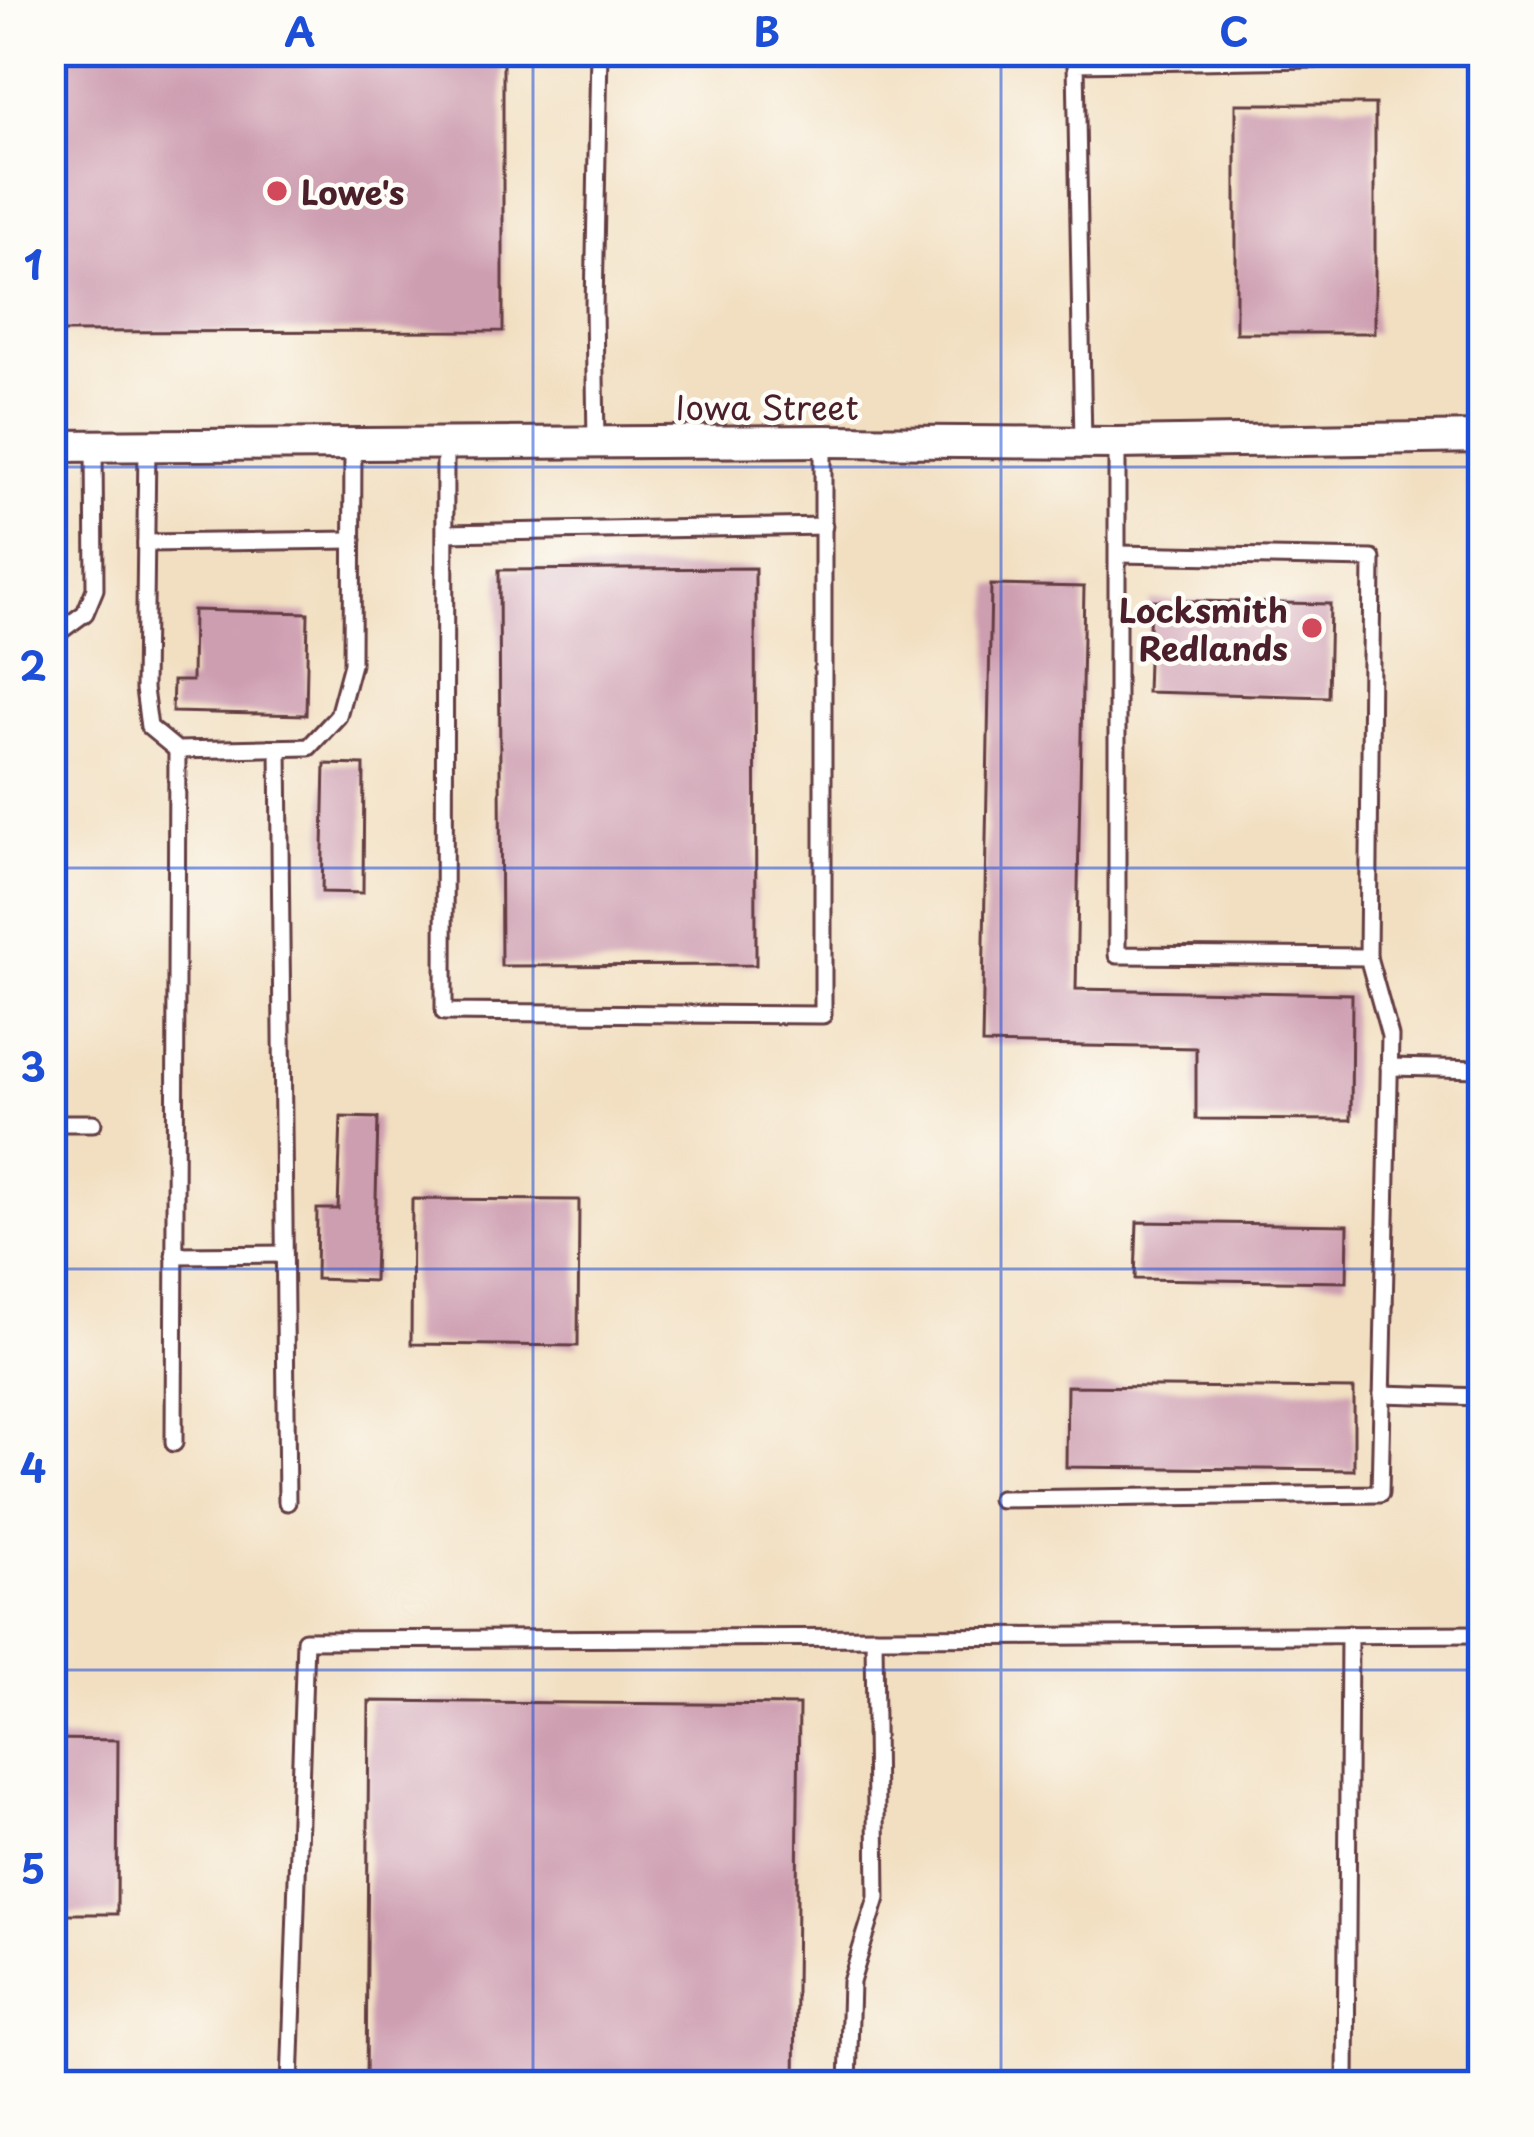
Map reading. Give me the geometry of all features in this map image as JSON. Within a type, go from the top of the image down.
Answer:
[{"type":"street","name":"Iowa Street","points":[[51,446],[1117,443],[1483,437]]},
{"type":"lane","points":[[596,443],[599,51]]},
{"type":"lane","points":[[1083,443],[1076,63],[1316,59],[1316,51]]},
{"type":"lane","points":[[446,445],[444,1012],[823,1015],[823,441]]},
{"type":"lane","points":[[1117,443],[1117,956],[1369,957]]},
{"type":"lane","points":[[147,447],[144,689],[149,727],[177,750],[279,749],[309,747],[338,716],[352,664],[352,444]]},
{"type":"lane","points":[[51,631],[63,629],[85,613],[95,589],[94,446]]},
{"type":"lane","points":[[446,533],[824,526]]},
{"type":"lane","points":[[146,542],[353,541]]},
{"type":"lane","points":[[1000,1499],[1380,1494],[1390,1036],[1369,957],[1372,559],[1118,554]]},
{"type":"lane","points":[[279,749],[286,1502]]},
{"type":"lane","points":[[174,1442],[177,750]]},
{"type":"lane","points":[[1389,1067],[1483,1069]]},
{"type":"lane","points":[[51,1124],[93,1124]]},
{"type":"lane","points":[[174,1255],[284,1254]]},
{"type":"lane","points":[[1382,1394],[1483,1397]]},
{"type":"lane","points":[[1346,2086],[1348,1634]]},
{"type":"lane","points":[[290,2086],[305,1640],[1483,1634]]},
{"type":"lane","points":[[848,2086],[850,1982],[877,1898],[874,1636]]},
{"type":"building","name":"Lowe's","points":[[51,51],[503,51],[503,331],[51,332]]},
{"type":"building","points":[[1236,104],[1375,104],[1375,333],[1236,333]]},
{"type":"building","points":[[755,568],[756,965],[501,966],[499,570]]},
{"type":"building","points":[[991,585],[1084,587],[1076,989],[1352,994],[1351,1120],[1196,1119],[1196,1048],[982,1044]]},
{"type":"building","points":[[1150,600],[1330,604],[1328,697],[1147,692]]},
{"type":"building","points":[[193,610],[308,613],[306,715],[172,712],[173,681],[192,681]]},
{"type":"building","points":[[51,701],[56,701],[55,767],[51,767]]},
{"type":"building","points":[[325,764],[364,765],[363,893],[322,892]]},
{"type":"building","points":[[341,1117],[378,1118],[374,1281],[316,1279],[317,1209],[338,1209]]},
{"type":"building","points":[[412,1199],[579,1200],[578,1346],[411,1344]]},
{"type":"building","points":[[1137,1222],[1348,1225],[1347,1282],[1135,1279]]},
{"type":"building","points":[[1067,1386],[1354,1389],[1354,1470],[1066,1467]]},
{"type":"building","points":[[369,1701],[799,1705],[795,2086],[366,2086]]},
{"type":"building","points":[[51,1739],[118,1740],[117,1914],[51,1914]]},
{"type":"place","name":"Lowe's","points":[[277,191]]},
{"type":"place","name":"Locksmith Redlands","points":[[1312,628]]}]
